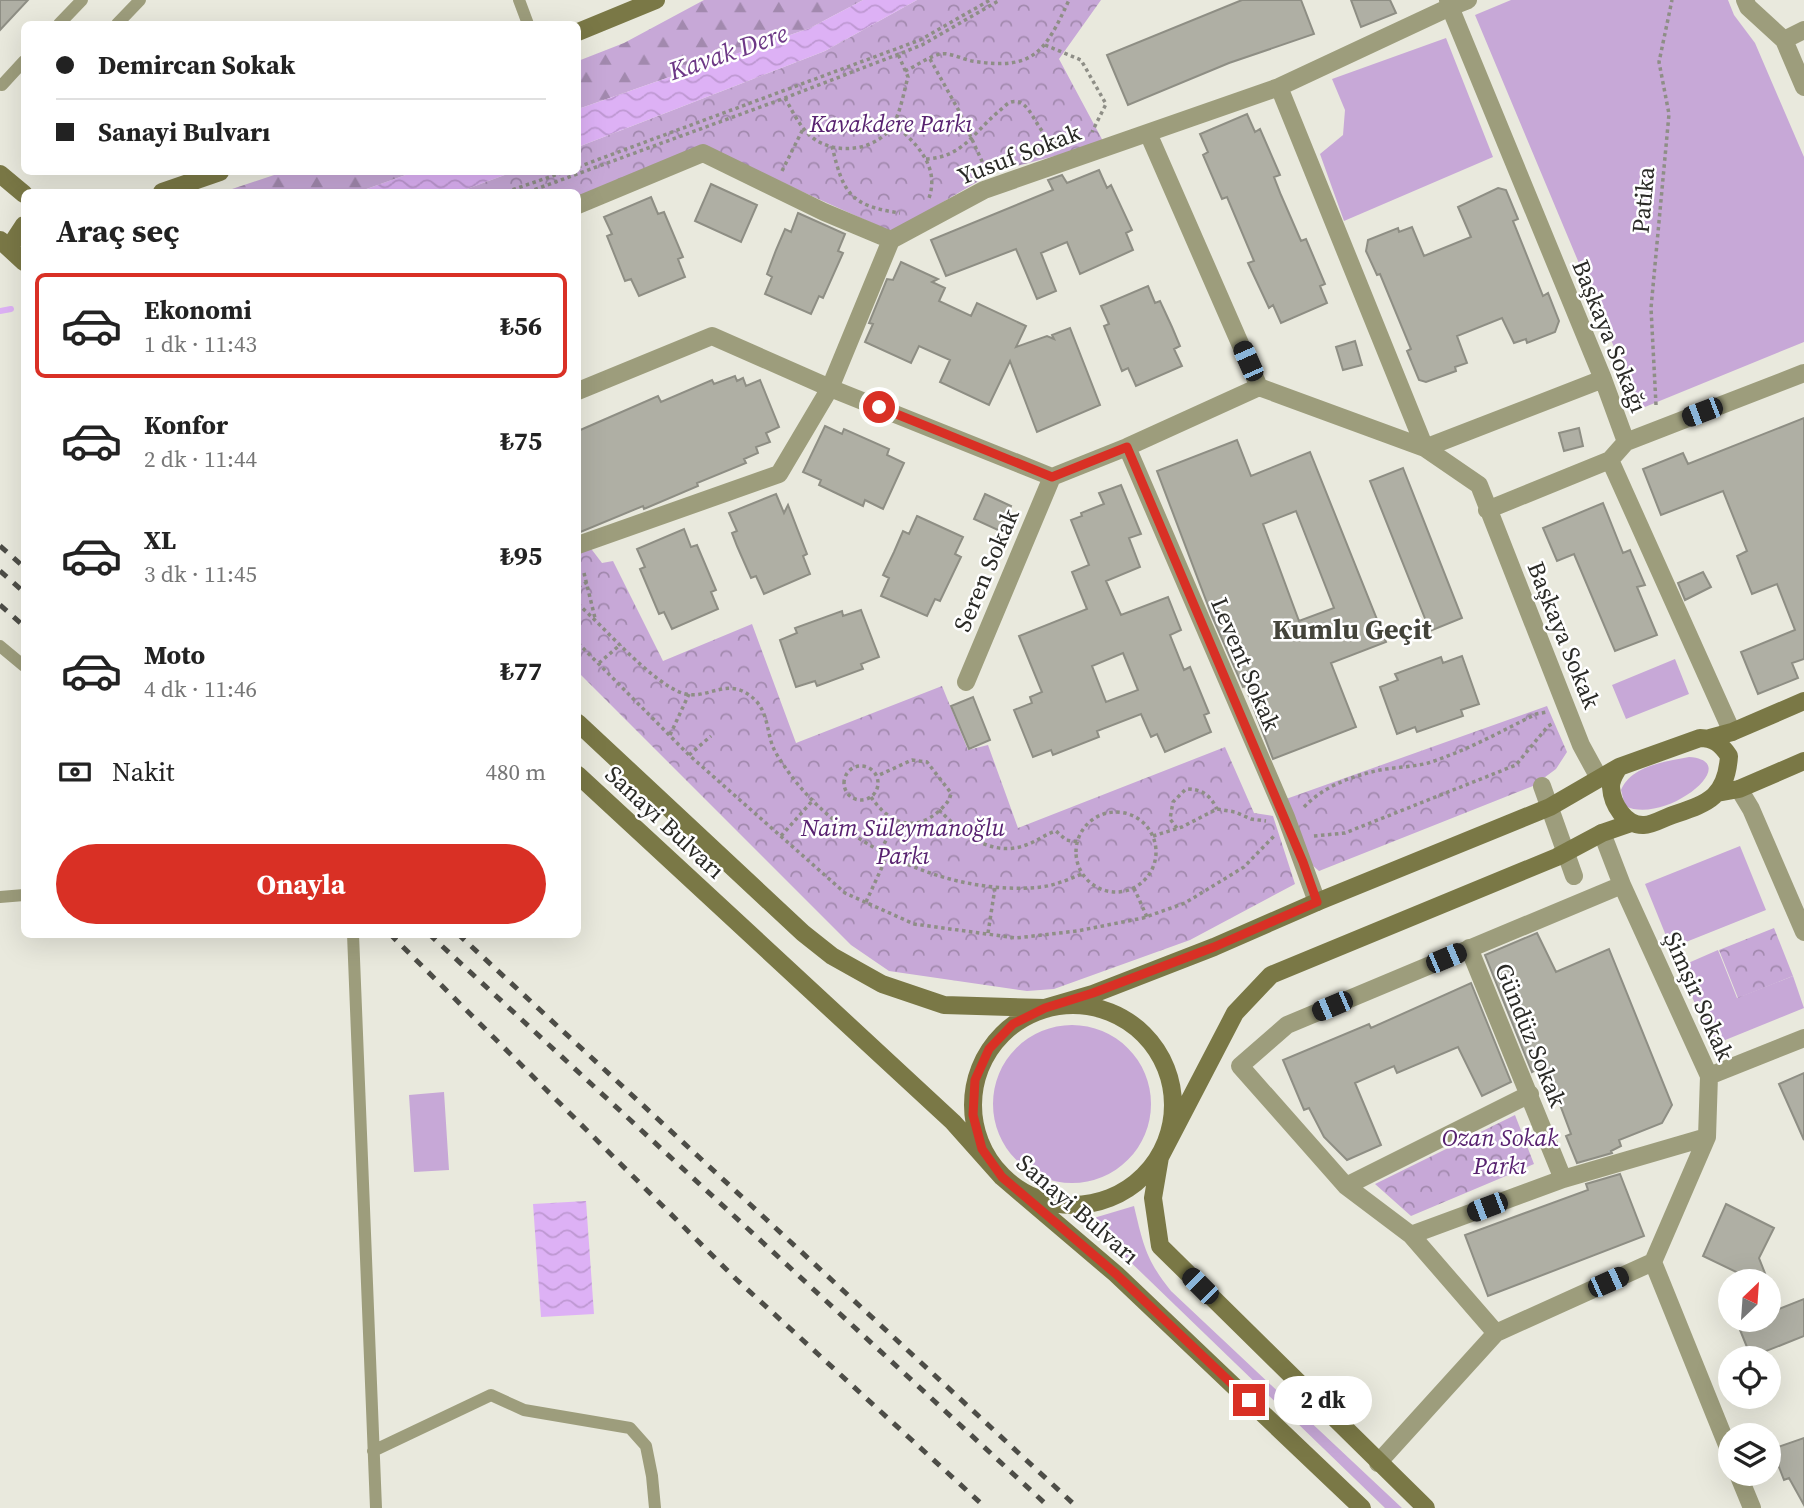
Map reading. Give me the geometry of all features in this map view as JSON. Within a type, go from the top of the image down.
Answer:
[{"type":"main road","points":[[581,31],[656,0]]},
{"type":"main road","points":[[0,174],[21,192]]},
{"type":"main road","points":[[171,189],[211,175]]},
{"type":"main road","points":[[21,229],[5,244],[21,259]]},
{"type":"main road","points":[[1710,738],[1722,745],[1729,755],[1724,786],[1702,805],[1644,825],[1631,823],[1602,834],[1565,854],[1272,975],[1235,1013],[1160,1157],[1141,1181],[1116,1197],[1086,1205],[1056,1205],[1027,1195],[1002,1177],[982,1149],[973,1115],[975,1080],[989,1049],[1013,1024],[1045,1008],[1093,993],[1214,947],[1549,807],[1619,767],[1700,738],[1732,732],[1804,701]]},
{"type":"main road","name":"Sanayi Bulvarı","points":[[581,726],[803,933],[832,956],[882,984],[944,1004],[1045,1008]]},
{"type":"main road","points":[[1717,793],[1739,789],[1804,761]]},
{"type":"main road","points":[[1619,767],[1612,778],[1611,788],[1616,806],[1631,823]]},
{"type":"main road","name":"Sanayi Bulvarı","points":[[581,778],[953,1122],[1002,1177],[1116,1274],[1362,1508]]},
{"type":"main road","points":[[1045,1008],[1079,1004],[1113,1012],[1142,1031],[1163,1058],[1174,1091],[1172,1125],[1160,1157]]},
{"type":"main road","name":"Sanayi Bulvarı","points":[[1160,1157],[1153,1198],[1160,1246],[1426,1508]]},
{"type":"street","points":[[1449,4],[1468,0]]},
{"type":"street","points":[[1745,0],[1748,7],[1784,40],[1804,87]]},
{"type":"street","name":"Yusuf Sokak","points":[[891,240],[993,187],[1279,87],[1449,4]]},
{"type":"street","name":"Başkaya Sokağı","points":[[1449,4],[1603,379],[1626,442],[1610,460]]},
{"type":"street","points":[[1784,40],[1804,30]]},
{"type":"street","points":[[1279,87],[1425,448],[1603,379]]},
{"type":"street","points":[[581,390],[712,335],[830,388],[1052,477],[1127,447],[1259,387],[1148,132]]},
{"type":"street","points":[[581,204],[703,153],[891,240],[830,388],[779,474],[581,544]]},
{"type":"street","points":[[1626,442],[1804,373]]},
{"type":"street","name":"Başkaya Sokak","points":[[1259,387],[1425,448],[1479,485],[1568,713],[1599,778]]},
{"type":"street","name":"Levent Sokak","points":[[1127,447],[1289,823],[1317,902]]},
{"type":"street","points":[[1487,510],[1610,460],[1732,732]]},
{"type":"street","name":"Seren Sokak","points":[[966,682],[1052,477]]},
{"type":"street","points":[[1542,786],[1574,876]]},
{"type":"street","points":[[1739,789],[1751,809],[1804,932]]},
{"type":"street","name":"Şimşir Sokak","points":[[1602,834],[1622,885],[1709,1076],[1707,1137],[1653,1262]]},
{"type":"street","points":[[1496,1333],[1411,1235],[1346,1186],[1240,1066],[1287,1025],[1622,885]]},
{"type":"street","name":"Gündüz Sokak","points":[[1469,948],[1563,1179]]},
{"type":"street","points":[[1709,1076],[1804,1038]]},
{"type":"street","points":[[1346,1186],[1530,1094]]},
{"type":"street","points":[[1411,1235],[1563,1179],[1707,1137]]},
{"type":"street","points":[[1378,1463],[1496,1333],[1653,1262],[1718,1423]]},
{"type":"street","points":[[1743,1486],[1752,1508]]},
{"type":"lane","points":[[62,21],[82,0]]},
{"type":"lane","points":[[120,21],[140,0]]},
{"type":"lane","points":[[519,0],[527,21]]},
{"type":"lane","points":[[2,85],[21,64]]},
{"type":"lane","points":[[0,646],[21,664]]},
{"type":"lane","points":[[0,897],[21,895]]},
{"type":"lane","points":[[353,938],[376,1508]]},
{"type":"lane","points":[[373,1451],[491,1395],[524,1410],[629,1428],[646,1446],[655,1508]]},
{"type":"path","points":[[581,166],[920,40],[990,0]]},
{"type":"path","points":[[581,173],[922,45],[1000,0]]},
{"type":"path","points":[[905,71],[941,54],[971,61],[1014,64],[1040,51],[1053,35],[1069,0]]},
{"type":"path","name":"Patika","points":[[1656,405],[1651,308],[1669,114],[1659,62],[1672,0]]},
{"type":"path","points":[[1045,45],[1081,60],[1106,104],[1100,119],[1085,138]]},
{"type":"path","points":[[785,98],[803,129],[814,139],[832,146],[855,149],[883,136],[894,124],[908,76],[897,54]]},
{"type":"path","points":[[930,60],[959,111],[993,187]]},
{"type":"path","points":[[926,159],[952,153],[972,140],[1010,102],[1020,102],[1029,107],[1039,129],[1052,142],[1060,144]]},
{"type":"path","points":[[894,124],[913,140],[926,159],[932,175],[931,195],[926,203]]},
{"type":"path","points":[[774,188],[803,129]]},
{"type":"path","points":[[832,146],[842,183],[854,199],[879,210],[911,212]]},
{"type":"path","points":[[515,189],[555,175]]},
{"type":"path","points":[[536,189],[574,175]]},
{"type":"path","points":[[584,573],[596,620]]},
{"type":"path","points":[[581,585],[587,582]]},
{"type":"path","points":[[581,607],[664,685],[689,694],[721,687],[740,690],[758,703],[767,721],[773,747],[787,770],[847,831],[888,855],[954,881],[995,888],[1044,887],[1083,874]]},
{"type":"path","points":[[598,664],[621,644]]},
{"type":"path","points":[[581,646],[689,755],[845,893],[914,924],[1016,938],[1147,917],[1185,903],[1244,867],[1318,792],[1380,770],[1424,764],[1466,750],[1536,714],[1568,713]]},
{"type":"path","points":[[670,735],[689,694]]},
{"type":"path","points":[[1153,836],[1217,809],[1264,821],[1289,823],[1314,836],[1345,833],[1516,765],[1548,726],[1568,713]]},
{"type":"path","points":[[689,755],[711,736]]},
{"type":"path","points":[[871,797],[880,811],[896,821],[921,823],[950,800],[951,793],[927,762],[912,761],[877,776]]},
{"type":"path","points":[[858,766],[872,770],[877,776],[876,791],[871,797],[857,800],[845,790],[846,775],[858,766]]},
{"type":"path","points":[[1177,828],[1170,819],[1173,802],[1186,789],[1198,789],[1212,798],[1217,809]]},
{"type":"path","points":[[781,836],[814,799]]},
{"type":"path","points":[[939,810],[972,840],[987,846],[1006,848],[1026,845],[1056,831],[1066,840],[1078,842]]},
{"type":"path","points":[[1123,813],[1135,817],[1146,825],[1153,836],[1155,862],[1150,874],[1134,888],[1116,892],[1103,890],[1092,884],[1077,862],[1078,842],[1087,825],[1097,817],[1123,813]]},
{"type":"path","points":[[881,850],[896,821]]},
{"type":"path","points":[[866,902],[888,855]]},
{"type":"path","points":[[988,933],[995,888]]},
{"type":"path","points":[[1134,888],[1147,917]]},
{"type":"green space","points":[[704,0],[863,0],[810,28],[581,108],[581,60],[624,43]]},
{"type":"green space","name":"Kavakdere Parkı","points":[[917,0],[1101,0],[1059,59],[1104,143],[994,172],[892,232],[702,147],[581,197],[581,189],[467,189],[505,175],[581,175],[581,146],[825,51]]},
{"type":"green space","points":[[1511,0],[1728,0],[1734,15],[1755,43],[1804,157],[1804,342],[1640,409],[1475,15]]},
{"type":"green space","points":[[1446,38],[1493,157],[1344,221],[1320,154],[1343,135],[1345,110],[1332,79]]},
{"type":"green space","points":[[274,175],[406,175],[366,189],[232,189]]},
{"type":"green space","name":"Naim Süleymanoğlu Parkı","points":[[581,546],[589,546],[602,563],[613,561],[663,661],[752,624],[796,743],[942,686],[968,750],[988,745],[1018,828],[1225,747],[1254,813],[1273,816],[1295,884],[1190,940],[1054,989],[1027,991],[889,971],[851,945],[581,675]]},
{"type":"green space","points":[[1675,659],[1689,694],[1626,719],[1612,685]]},
{"type":"green space","points":[[1547,706],[1567,752],[1556,769],[1533,786],[1319,871],[1311,864],[1286,799]]},
{"type":"green space","points":[[1689,757],[1704,761],[1709,769],[1704,780],[1693,790],[1660,807],[1642,810],[1625,806],[1621,790],[1633,775],[1650,766]]},
{"type":"green space","points":[[1740,846],[1766,910],[1671,948],[1645,884]]},
{"type":"green space","points":[[1774,928],[1793,976],[1738,998],[1719,950]]},
{"type":"green space","points":[[1718,950],[1737,998],[1793,976],[1804,1008],[1713,1045],[1679,967]]},
{"type":"green space","points":[[1072,1025],[1102,1031],[1128,1048],[1145,1074],[1151,1104],[1145,1134],[1128,1160],[1102,1177],[1072,1183],[1042,1177],[1016,1160],[999,1134],[993,1104],[999,1074],[1016,1048],[1042,1031]]},
{"type":"green space","points":[[444,1092],[449,1170],[414,1172],[409,1095]]},
{"type":"green space","name":"Ozan Sokak Parkı","points":[[1515,1115],[1534,1164],[1411,1216],[1375,1184]]},
{"type":"green space","points":[[1134,1206],[1146,1251],[1171,1291],[1402,1508],[1385,1508],[1087,1220]]},
{"type":"water","points":[[863,0],[917,0],[825,51],[581,146],[581,108],[810,28]]},
{"type":"water","points":[[406,175],[505,175],[467,189],[366,189]]},
{"type":"water","points":[[586,1201],[594,1314],[541,1317],[533,1204]]},
{"type":"building","points":[[0,0],[28,0],[0,30]]},
{"type":"building","points":[[1242,0],[1301,0],[1314,34],[1229,63],[1128,105],[1107,55]]},
{"type":"building","points":[[1351,0],[1390,0],[1396,13],[1361,27]]},
{"type":"building","points":[[1247,114],[1255,132],[1260,129],[1280,175],[1274,177],[1281,195],[1301,241],[1306,239],[1325,284],[1320,286],[1327,303],[1281,323],[1273,305],[1269,308],[1248,263],[1254,261],[1227,197],[1222,199],[1203,155],[1208,152],[1200,134]]},
{"type":"building","points":[[1099,170],[1107,188],[1111,185],[1132,230],[1126,233],[1133,250],[1080,274],[1067,242],[1041,253],[1056,291],[1037,299],[1016,249],[946,276],[931,240],[1053,190],[1048,180],[1062,175],[1067,183]]},
{"type":"building","points":[[711,184],[757,205],[741,242],[695,221]]},
{"type":"building","points":[[1498,188],[1506,190],[1518,219],[1513,221],[1543,296],[1548,293],[1559,321],[1555,332],[1527,343],[1526,339],[1514,343],[1502,318],[1457,336],[1467,363],[1455,367],[1456,371],[1426,382],[1419,380],[1407,351],[1411,349],[1380,274],[1377,275],[1366,251],[1368,240],[1398,228],[1399,232],[1412,227],[1424,256],[1471,237],[1458,207]]},
{"type":"building","points":[[651,197],[658,214],[664,212],[683,257],[678,259],[685,277],[639,296],[631,279],[625,281],[607,236],[612,234],[604,217]]},
{"type":"building","points":[[798,213],[845,234],[838,251],[843,253],[823,298],[819,296],[811,314],[765,294],[772,277],[767,274],[776,250],[785,229],[791,232]]},
{"type":"building","points":[[901,262],[938,279],[932,282],[945,288],[939,301],[971,316],[977,303],[1026,326],[1016,347],[1047,336],[1054,339],[1052,335],[1070,328],[1100,405],[1037,432],[1010,361],[989,405],[940,382],[950,360],[919,346],[911,363],[865,342],[873,324],[869,323],[887,279],[893,280]]},
{"type":"building","points":[[1148,286],[1155,303],[1160,301],[1172,327],[1180,346],[1174,349],[1182,366],[1136,386],[1128,368],[1122,371],[1104,326],[1109,324],[1101,306]]},
{"type":"building","points":[[1355,341],[1362,365],[1343,370],[1336,347]]},
{"type":"building","points":[[735,376],[737,381],[743,378],[746,386],[760,380],[779,427],[766,433],[770,442],[756,447],[758,453],[744,459],[746,463],[697,483],[698,486],[581,532],[581,430],[658,396],[661,402],[712,380],[714,384]]},
{"type":"building","points":[[1804,418],[1804,659],[1792,663],[1798,678],[1758,694],[1741,652],[1795,630],[1777,584],[1752,594],[1737,556],[1747,551],[1723,491],[1661,515],[1643,469],[1683,453],[1688,464]]},
{"type":"building","points":[[825,426],[842,434],[844,429],[889,449],[887,455],[904,463],[883,509],[865,500],[863,506],[819,485],[821,480],[803,472]]},
{"type":"building","points":[[1579,428],[1583,446],[1564,451],[1559,433]]},
{"type":"building","points":[[1237,440],[1251,476],[1310,452],[1386,642],[1331,663],[1356,727],[1273,759],[1245,686],[1243,687],[1212,616],[1157,471]],"holes":[[[1296,511],[1334,608],[1299,621],[1263,524]]]},
{"type":"building","points":[[1403,468],[1462,618],[1430,631],[1370,481]]},
{"type":"building","points":[[1121,485],[1141,534],[1129,538],[1140,567],[1106,581],[1121,615],[1168,597],[1181,630],[1170,635],[1184,670],[1190,667],[1209,713],[1204,715],[1211,732],[1165,752],[1157,734],[1151,737],[1141,714],[1097,731],[1099,737],[1053,755],[1051,750],[1033,757],[1014,710],[1032,703],[1030,697],[1042,692],[1019,636],[1087,609],[1072,572],[1089,565],[1071,520],[1104,504],[1099,493]],"holes":[[[1123,653],[1138,690],[1106,702],[1092,666]]]},
{"type":"building","points":[[776,494],[784,513],[788,505],[807,554],[803,556],[810,574],[764,594],[756,576],[751,578],[737,546],[732,533],[737,531],[729,513]]},
{"type":"building","points":[[985,494],[1011,506],[1000,531],[974,519]]},
{"type":"building","points":[[1603,503],[1623,553],[1630,550],[1645,585],[1637,587],[1657,635],[1615,651],[1574,554],[1557,561],[1543,528]]},
{"type":"building","points":[[917,516],[963,537],[955,554],[961,557],[940,601],[935,599],[927,616],[881,596],[889,578],[883,575],[903,531],[909,534]]},
{"type":"building","points":[[684,529],[691,547],[697,545],[716,590],[711,592],[718,609],[672,629],[664,612],[659,614],[640,569],[645,567],[637,549]]},
{"type":"building","points":[[1703,572],[1711,587],[1685,600],[1678,583]]},
{"type":"building","points":[[861,610],[879,657],[861,664],[863,669],[817,686],[815,681],[796,687],[780,640],[797,633],[795,628],[842,611],[843,616]]},
{"type":"building","points":[[1462,656],[1479,704],[1461,710],[1463,716],[1417,732],[1415,727],[1397,734],[1380,687],[1398,680],[1395,674],[1441,657],[1443,663]]},
{"type":"building","points":[[973,697],[990,740],[969,749],[951,706]]},
{"type":"building","points":[[1537,933],[1556,972],[1609,949],[1672,1105],[1662,1123],[1619,1140],[1621,1146],[1611,1151],[1612,1153],[1577,1163],[1566,1136],[1571,1134],[1545,1065],[1532,1072],[1485,955]]},
{"type":"building","points":[[1471,983],[1511,1082],[1482,1096],[1458,1047],[1397,1073],[1394,1066],[1355,1083],[1381,1145],[1347,1160],[1324,1137],[1309,1108],[1304,1110],[1283,1060],[1369,1024],[1371,1028]]},
{"type":"building","points":[[1804,1073],[1804,1140],[1779,1084]]},
{"type":"building","points":[[1620,1174],[1644,1236],[1488,1296],[1465,1235],[1588,1190],[1586,1184]]},
{"type":"building","points":[[1726,1204],[1774,1228],[1759,1258],[1763,1269],[1730,1269],[1703,1256]]},
{"type":"building","points":[[1804,1299],[1804,1336],[1779,1346],[1747,1346],[1741,1332],[1782,1332],[1782,1308]]},
{"type":"building","points":[[1804,1438],[1804,1505],[1789,1478],[1784,1480],[1781,1472],[1781,1446]]},
{"type":"waterway","points":[[0,311],[11,309]]},
{"type":"railway","points":[[0,546],[21,564]]},
{"type":"railway","points":[[0,571],[21,589]]},
{"type":"railway","points":[[0,605],[21,623]]},
{"type":"railway","points":[[394,938],[736,1279],[986,1508]]},
{"type":"railway","points":[[433,938],[1050,1508]]},
{"type":"railway","points":[[462,938],[1078,1508]]},
{"type":"district","name":"Kumlu Geçit","points":[[1352,629]]},
{"type":"route","points":[[879,407],[1052,477],[1127,447],[1303,862],[1317,902],[1214,947],[1093,993],[1045,1008],[1013,1024],[989,1049],[975,1080],[973,1115],[982,1149],[1002,1177],[1116,1274],[1249,1400]]},
{"type":"water label","name":"Kavak Dere","points":[[728,52]]}]
